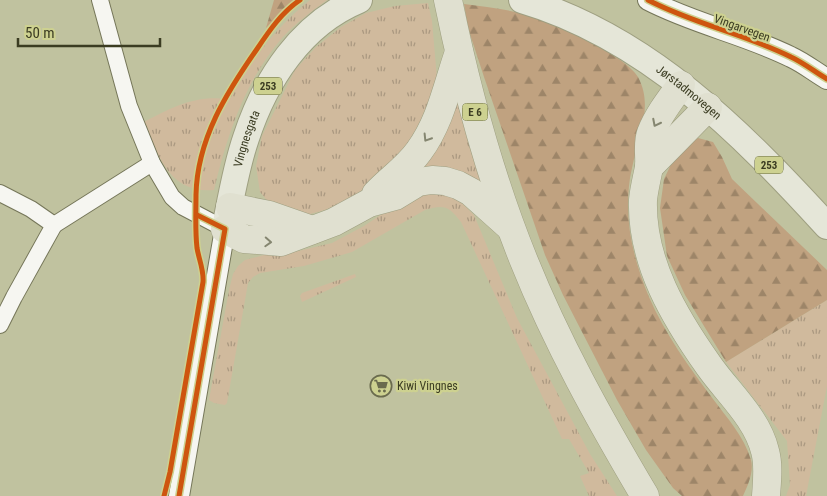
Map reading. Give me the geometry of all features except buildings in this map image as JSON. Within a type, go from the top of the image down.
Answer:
[{"type":"highway","name":"E 6","points":[[448,0],[458,52],[485,149],[524,261],[580,382],[647,492]]},
{"type":"highway","points":[[368,203],[407,165],[429,135],[442,109],[458,52]]},
{"type":"highway","points":[[681,85],[656,122],[650,136],[643,216],[648,248],[658,279],[674,312],[696,348],[758,432],[765,451],[762,490]]},
{"type":"highway","points":[[648,167],[708,107]]},
{"type":"highway","points":[[227,218],[244,239],[281,242],[334,222],[368,203],[395,196],[418,182],[432,180],[445,181],[471,192],[511,228]]},
{"type":"main road","name":"Vingnesgata","points":[[227,218],[246,138],[261,99],[272,79],[293,50],[307,35],[336,12],[359,0]]},
{"type":"main road","name":"Jørstadmovegen","points":[[522,0],[567,16],[606,35],[626,46],[681,85],[708,107],[778,173],[827,226]]},
{"type":"street","points":[[100,0],[129,106],[152,163],[172,196],[183,207],[227,218]]},
{"type":"street","name":"Vingarvegen","points":[[648,0],[704,24],[749,39],[792,57],[827,79]]},
{"type":"street","points":[[0,325],[54,225],[152,163]]},
{"type":"street","points":[[0,193],[32,208],[54,225]]},
{"type":"street","name":"Vingnesgata","points":[[179,496],[227,218]]},
{"type":"green space","points":[[274,0],[296,0],[266,28]]},
{"type":"green space","points":[[310,0],[327,0],[283,37],[258,71],[239,109],[225,149],[214,190],[199,190],[186,186],[176,179],[161,160],[144,122],[184,103],[216,98],[228,99],[264,46]]},
{"type":"green space","points":[[428,3],[432,21],[437,79],[421,131],[376,182],[341,203],[310,214],[297,214],[270,204],[260,192],[256,166],[262,136],[295,70],[316,47],[341,27],[366,13],[395,6]]},
{"type":"green space","points":[[464,4],[518,12],[545,20],[606,51],[620,60],[638,77],[643,88],[645,111],[628,192],[628,218],[637,264],[649,297],[662,324],[686,362],[735,428],[748,451],[752,469],[749,483],[743,496],[682,496],[673,488],[646,450],[617,400],[563,295],[545,255],[468,28]]},
{"type":"green space","points":[[455,97],[458,103],[484,190],[417,169]]},
{"type":"green space","points":[[698,138],[713,142],[732,179],[827,270],[827,300],[726,362],[685,295],[667,256],[660,208],[664,179],[676,154]]},
{"type":"green space","points":[[421,192],[454,195],[474,215],[517,318],[590,454],[617,496],[589,496],[580,476],[589,473],[569,439],[562,439],[461,222],[453,213],[442,207],[425,210],[352,252],[304,266],[260,273],[253,277],[248,283],[227,403],[225,405],[209,400],[229,290],[233,274],[238,266],[245,260],[264,255],[294,252],[332,243]]},
{"type":"green space","points":[[355,274],[356,277],[302,302],[300,296],[302,293]]},
{"type":"green space","points":[[827,300],[827,386],[806,496],[786,496],[790,485],[787,441],[726,362]]},
{"type":"cycle path","points":[[164,496],[170,472],[203,282],[197,248],[196,228],[196,195],[202,155],[216,117],[235,82],[276,22],[300,0]]},
{"type":"cycle path","points":[[648,0],[683,16],[774,49],[827,79]]},
{"type":"cycle path","points":[[179,496],[225,229],[197,215]]},
{"type":"place","name":"Kiwi Vingnes","points":[[381,386]]}]
